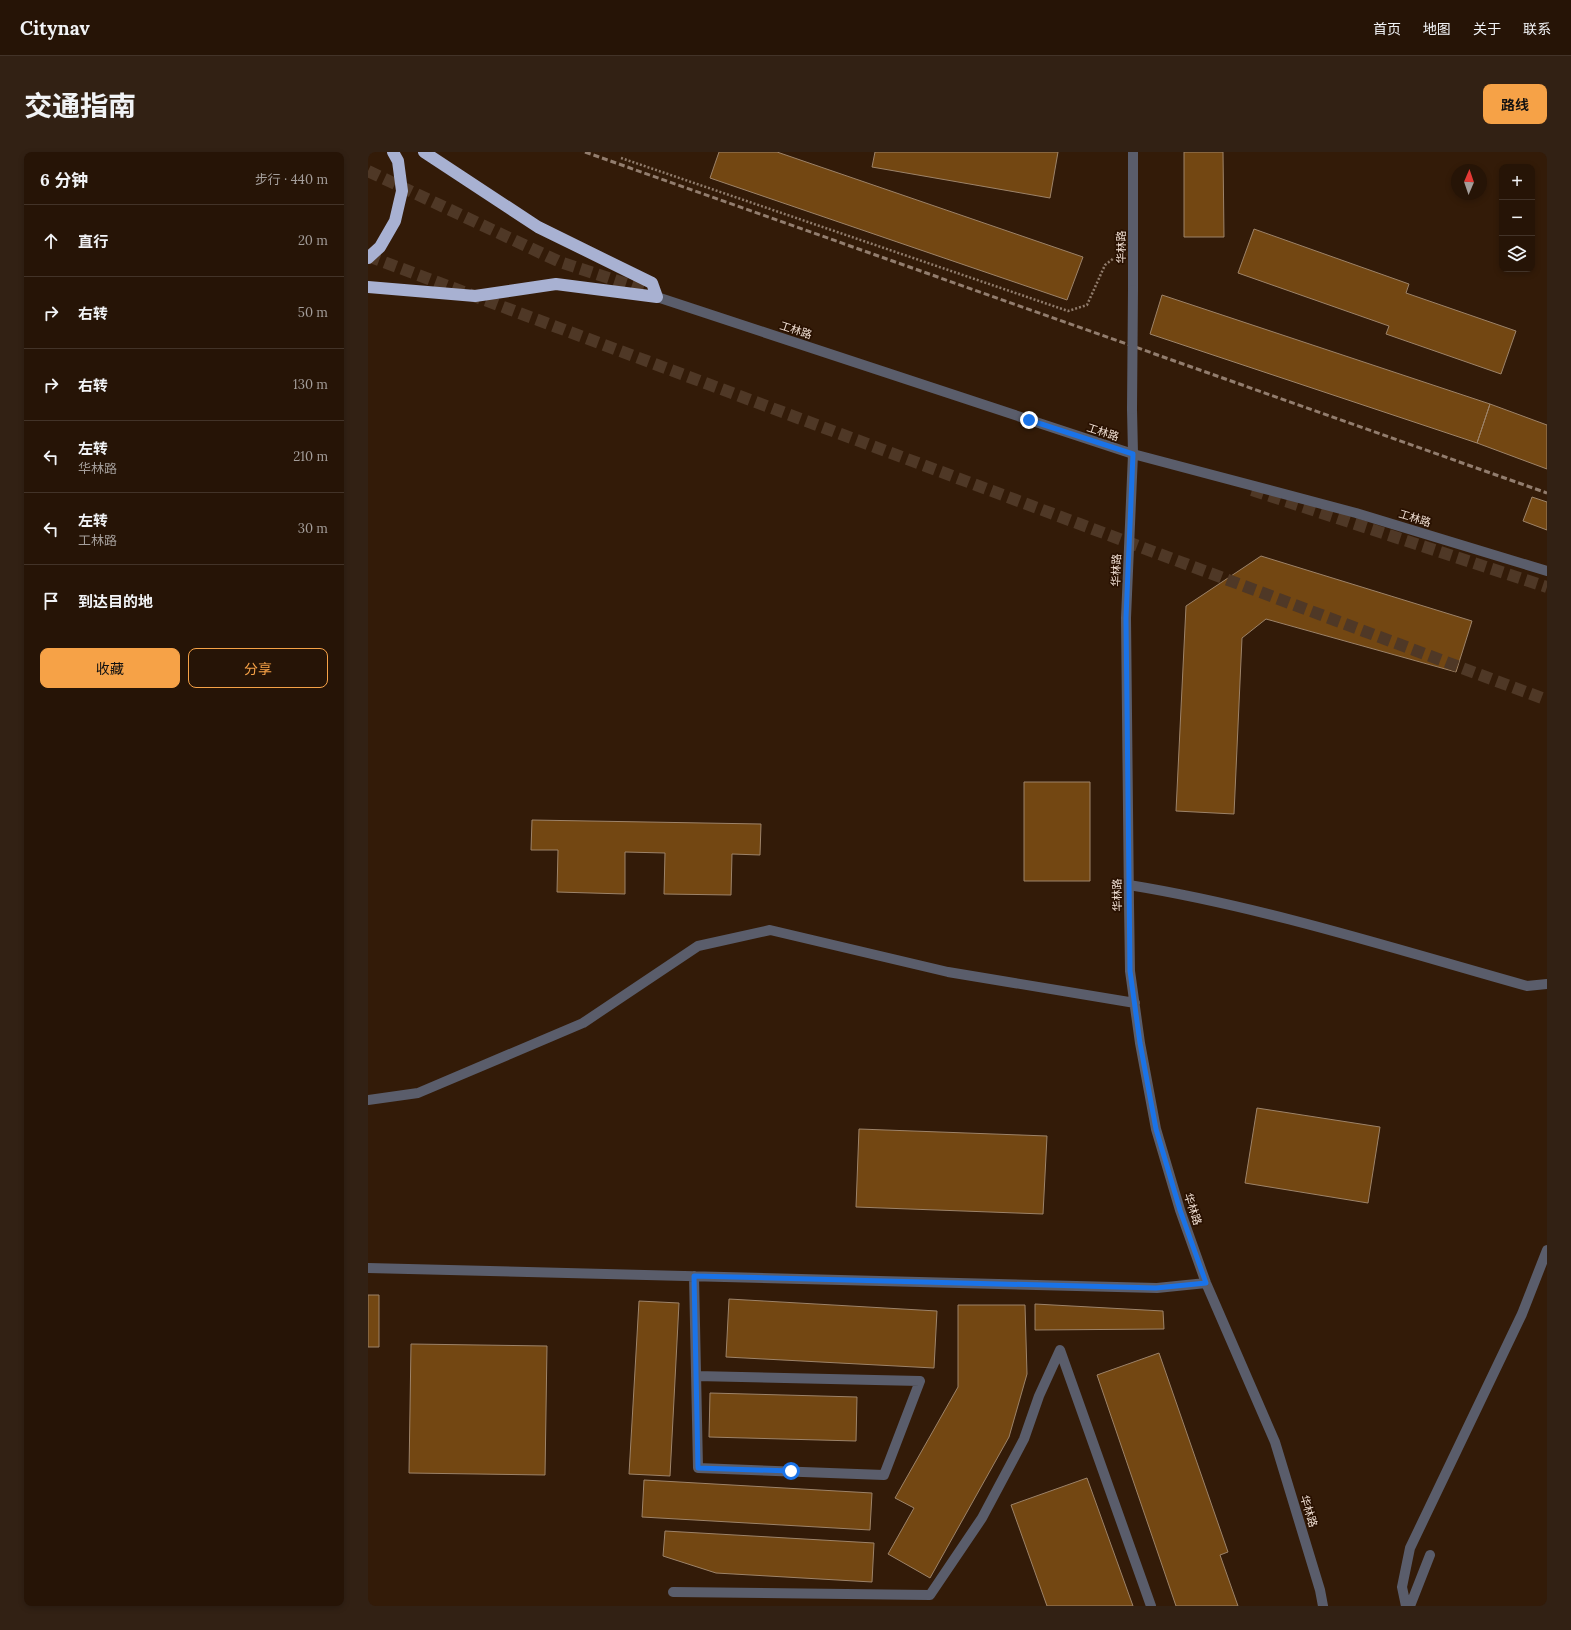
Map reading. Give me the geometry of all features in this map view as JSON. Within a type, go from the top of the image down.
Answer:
[{"type":"highway","points":[[368,258],[380,247],[395,221],[402,192],[398,161],[393,152]]},
{"type":"highway","points":[[368,287],[475,296],[556,284],[657,297],[652,283],[538,227],[424,152]]},
{"type":"street","name":"华林路","points":[[1133,152],[1133,454],[1126,618],[1130,971],[1140,1043],[1156,1129],[1180,1210],[1206,1283],[1275,1442],[1320,1590],[1323,1606]]},
{"type":"street","name":"工林路","points":[[657,297],[1133,454],[1356,513],[1547,571]]},
{"type":"street","points":[[1128,885],[1172,892],[1294,921],[1527,986],[1547,984]]},
{"type":"street","points":[[368,1100],[418,1093],[583,1023],[698,946],[770,930],[948,972],[1135,1003]]},
{"type":"street","points":[[1406,1606],[1402,1587],[1410,1548],[1522,1314],[1547,1250]]},
{"type":"street","points":[[368,1268],[1149,1288],[1206,1283]]},
{"type":"street","points":[[694,1276],[696,1376],[698,1468],[884,1474],[920,1381],[696,1376]]},
{"type":"street","points":[[673,1592],[930,1594],[982,1518],[1024,1439],[1039,1396],[1060,1350],[1151,1606]]},
{"type":"street","points":[[1410,1606],[1430,1554]]},
{"type":"path","points":[[621,158],[1068,311],[1087,305],[1105,265],[1133,244]]},
{"type":"building","points":[[719,152],[777,152],[1083,257],[1067,300],[710,178]]},
{"type":"building","points":[[875,152],[1058,152],[1050,198],[872,167]]},
{"type":"building","points":[[1184,152],[1223,152],[1224,237],[1184,237]]},
{"type":"building","points":[[1254,229],[1409,284],[1406,293],[1516,331],[1501,374],[1386,334],[1389,326],[1238,273]]},
{"type":"building","points":[[1162,295],[1490,404],[1477,443],[1150,334]]},
{"type":"building","points":[[1490,404],[1547,425],[1547,469],[1477,443]]},
{"type":"building","points":[[1532,497],[1547,502],[1547,530],[1523,521]]},
{"type":"building","points":[[1261,556],[1472,621],[1456,672],[1266,619],[1242,638],[1234,814],[1176,811],[1186,606]]},
{"type":"building","points":[[1024,782],[1090,782],[1090,881],[1024,881]]},
{"type":"building","points":[[532,820],[761,824],[760,855],[732,854],[731,895],[664,894],[665,853],[625,852],[625,894],[557,892],[558,850],[531,850]]},
{"type":"building","points":[[1257,1108],[1380,1127],[1368,1203],[1245,1183]]},
{"type":"building","points":[[859,1129],[1047,1136],[1043,1214],[856,1207]]},
{"type":"building","points":[[368,1295],[379,1295],[379,1347],[368,1347]]},
{"type":"building","points":[[729,1299],[937,1311],[934,1368],[726,1357]]},
{"type":"building","points":[[639,1301],[679,1303],[670,1476],[629,1474]]},
{"type":"building","points":[[1035,1304],[1163,1311],[1164,1329],[1035,1330]]},
{"type":"building","points":[[958,1305],[1025,1305],[1027,1374],[1009,1437],[930,1578],[888,1554],[914,1508],[895,1498],[958,1387]]},
{"type":"building","points":[[411,1344],[547,1346],[545,1475],[409,1473]]},
{"type":"building","points":[[1159,1353],[1228,1552],[1220,1555],[1238,1606],[1176,1606],[1097,1375]]},
{"type":"building","points":[[710,1393],[857,1397],[856,1441],[709,1437]]},
{"type":"building","points":[[1087,1478],[1133,1606],[1047,1606],[1011,1505]]},
{"type":"building","points":[[644,1480],[872,1493],[870,1530],[642,1517]]},
{"type":"building","points":[[665,1531],[874,1543],[872,1582],[716,1573],[663,1556]]},
{"type":"tunnel","points":[[368,171],[560,262],[657,294]]},
{"type":"tunnel","points":[[368,256],[1547,700]]},
{"type":"tunnel","points":[[1252,490],[1547,587]]},
{"type":"railway","points":[[585,152],[1547,493]]},
{"type":"route","points":[[791,1471],[698,1468],[694,1276],[1156,1288],[1206,1283],[1180,1210],[1156,1129],[1140,1043],[1130,971],[1126,618],[1133,454],[1029,420]]}]
